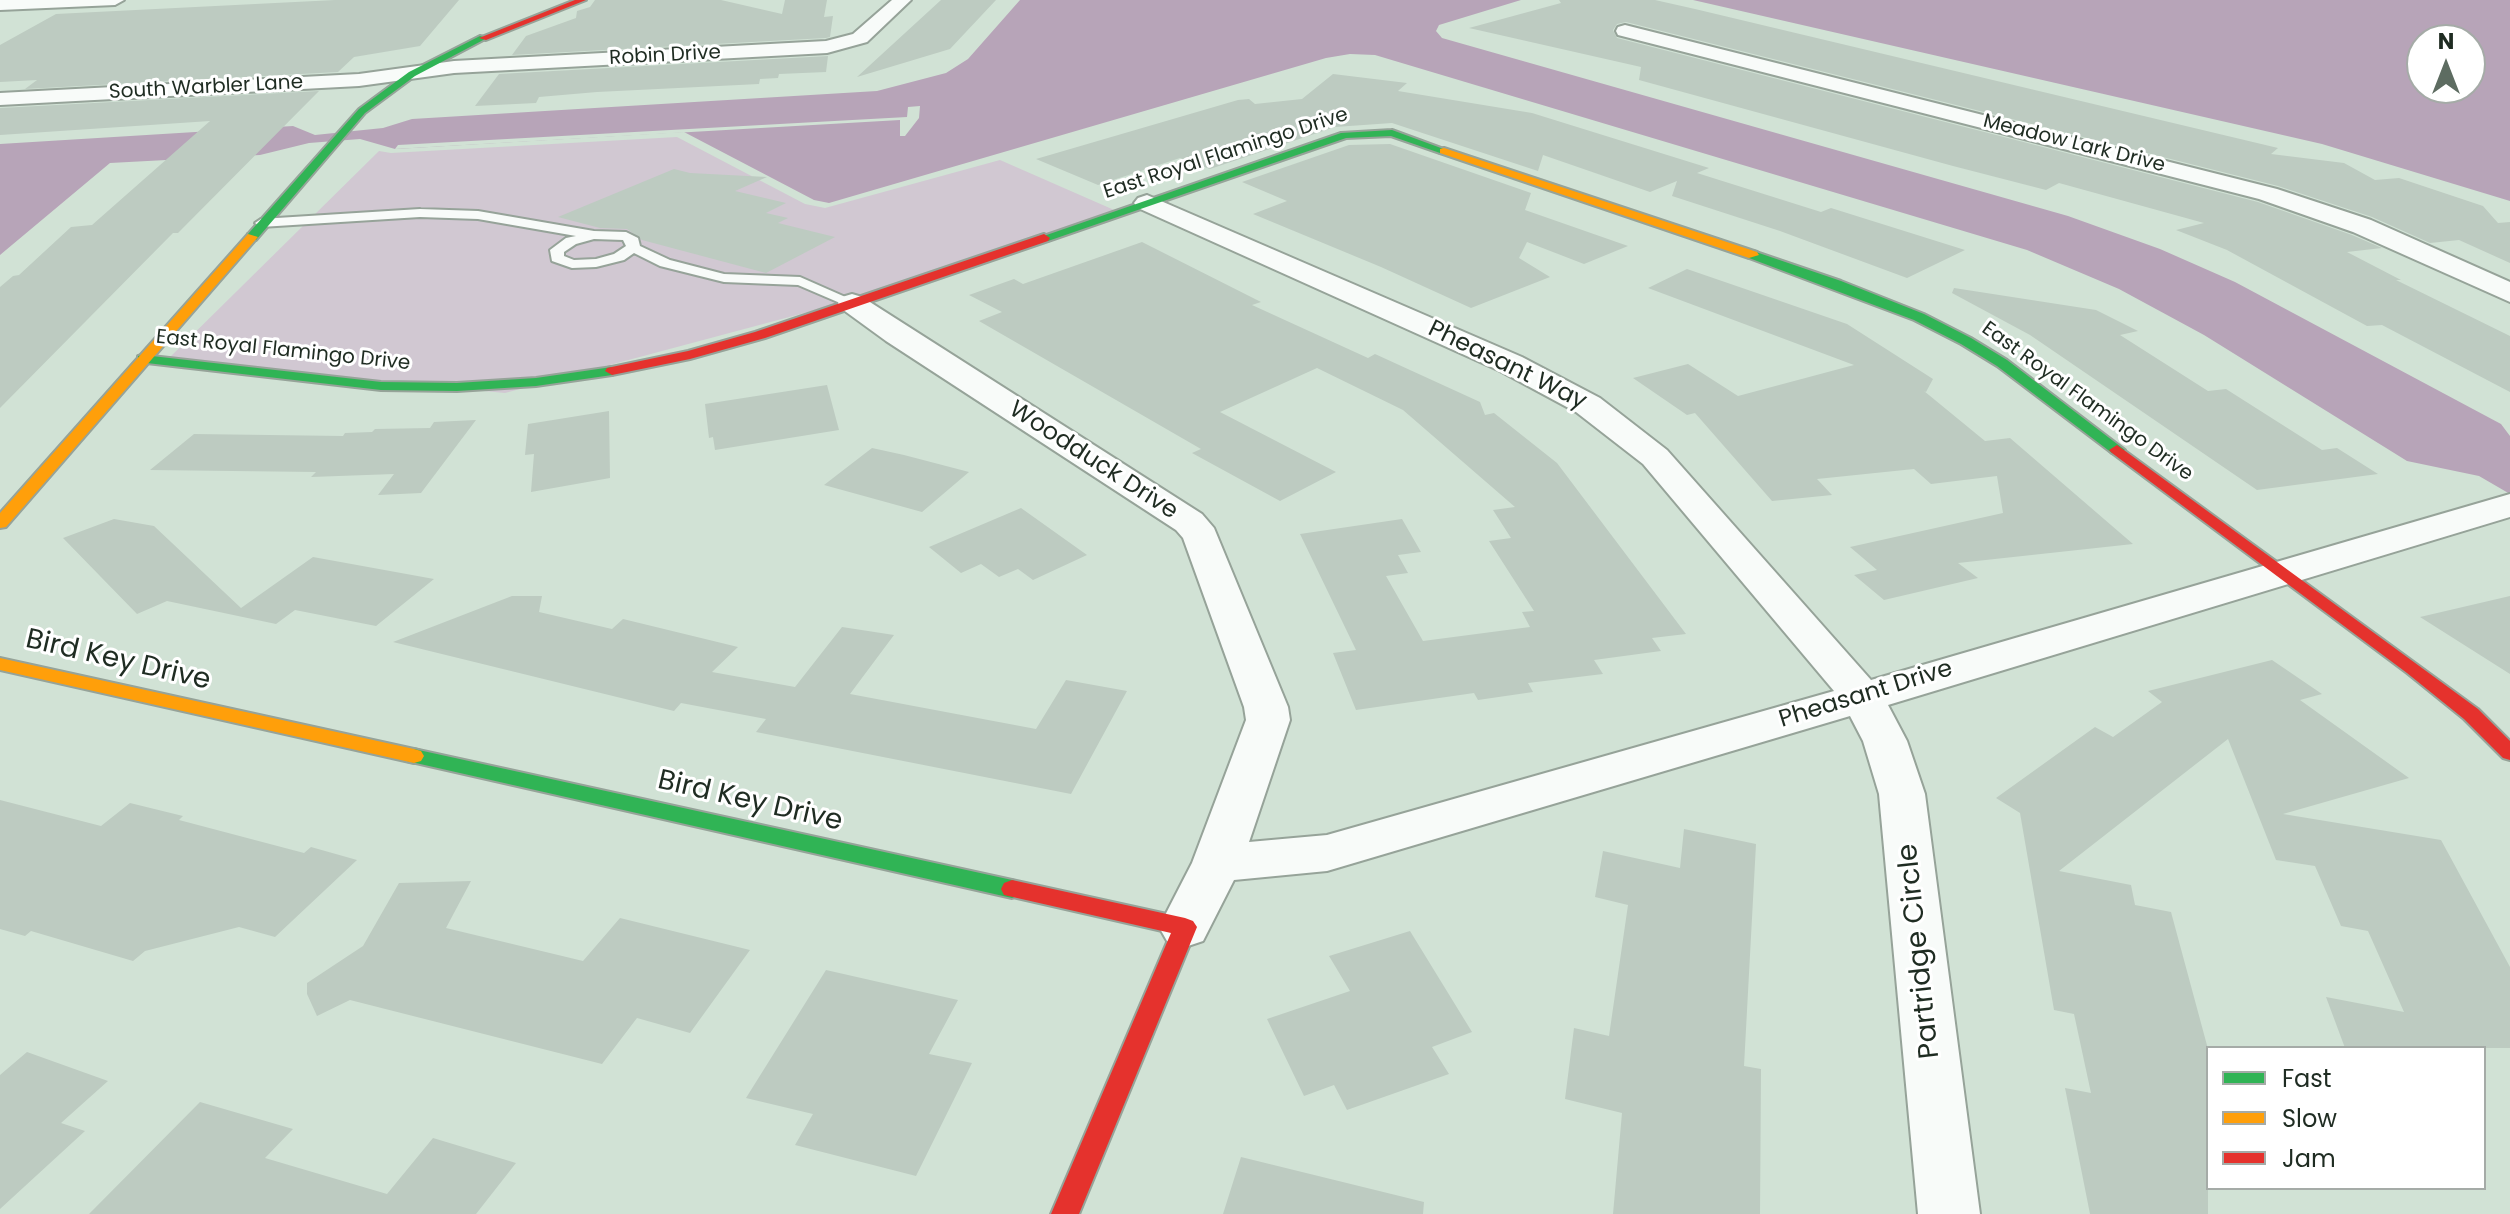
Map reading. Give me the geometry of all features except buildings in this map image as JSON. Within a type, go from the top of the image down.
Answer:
[{"type":"street","points":[[0,5],[115,0]]},
{"type":"street","points":[[0,523],[310,166],[362,111],[412,74],[492,33],[582,0]]},
{"type":"street","name":"Robin Drive","points":[[412,74],[454,67],[840,45],[860,38],[902,0]]},
{"type":"street","name":"Meadow Lark Drive","points":[[1625,31],[2268,194],[2362,226],[2510,293]]},
{"type":"street","name":"South Warbler Lane","points":[[0,99],[359,80],[412,74]]},
{"type":"street","name":"East Royal Flamingo Drive","points":[[143,359],[381,386],[457,387],[536,382],[615,371],[690,355],[1345,135],[1377,132],[1406,136],[1837,284],[1919,317],[2002,363],[2282,574]]},
{"type":"street","name":"Pheasant Way","points":[[1147,203],[1511,364],[1588,405],[1655,457],[1861,696]]},
{"type":"street","name":"Woodduck Drive","points":[[852,303],[1189,522],[1201,536],[1266,707],[1268,720],[1217,863],[1185,927]]},
{"type":"street","name":"Pheasant Drive","points":[[1217,863],[1327,853],[1690,749],[2502,507]]},
{"type":"street","points":[[2282,574],[2414,669],[2471,714],[2510,753]]},
{"type":"street","name":"Bird Key Drive","points":[[0,664],[1185,927]]},
{"type":"street","name":"Partridge Circle","points":[[1861,696],[1885,741],[1902,794],[1949,1214]]},
{"type":"street","points":[[1065,1214],[1185,927]]},
{"type":"lane","points":[[261,223],[420,213],[478,215],[594,235],[626,236],[633,241],[633,248]]},
{"type":"lane","points":[[594,235],[564,245],[557,250],[557,258],[572,264],[596,263],[619,257],[633,248]]},
{"type":"lane","points":[[633,248],[665,263],[724,278],[800,281],[852,303]]},
{"type":"shaded area","points":[[1020,0],[1521,0],[1439,25],[1436,31],[1442,38],[2068,216],[2160,249],[2235,282],[2501,424],[2510,436],[2510,494],[2479,476],[2407,461],[2204,335],[2119,289],[2027,250],[1375,55],[1350,54],[1326,58],[829,203],[814,200],[684,132],[395,149],[360,139],[309,143],[260,155],[110,163],[0,255],[0,144],[293,126],[315,135],[383,128],[412,119],[877,91],[946,73],[968,59]]},
{"type":"shaded area","points":[[1693,0],[2510,0],[2510,201],[2322,144]]},
{"type":"shaded area","points":[[677,137],[805,204],[825,208],[1000,160],[1121,213],[879,293],[505,393],[166,361],[379,151],[391,153]]},
{"type":"pier","points":[[920,106],[919,118],[905,136],[900,136],[900,120],[395,149],[398,145],[907,117],[908,107]]},
{"type":"traffic: fast","points":[[252,237],[362,111],[412,74],[483,38]]},
{"type":"traffic: fast","points":[[1044,238],[1345,135],[1392,133],[1444,151]]},
{"type":"traffic: fast","points":[[1753,255],[1919,317],[1966,341],[2002,363],[2117,450]]},
{"type":"traffic: fast","points":[[143,359],[381,386],[457,387],[536,382],[612,371]]},
{"type":"traffic: fast","points":[[414,756],[1012,889]]},
{"type":"traffic: slow","points":[[1444,151],[1753,255]]},
{"type":"traffic: slow","points":[[0,523],[252,237]]},
{"type":"traffic: slow","points":[[0,664],[414,756]]},
{"type":"traffic: jam","points":[[483,38],[582,0]]},
{"type":"traffic: jam","points":[[612,371],[690,355],[760,335],[1044,238]]},
{"type":"traffic: jam","points":[[2117,450],[2414,669],[2471,714],[2510,753]]},
{"type":"traffic: jam","points":[[1012,889],[1185,927],[1065,1214]]}]
